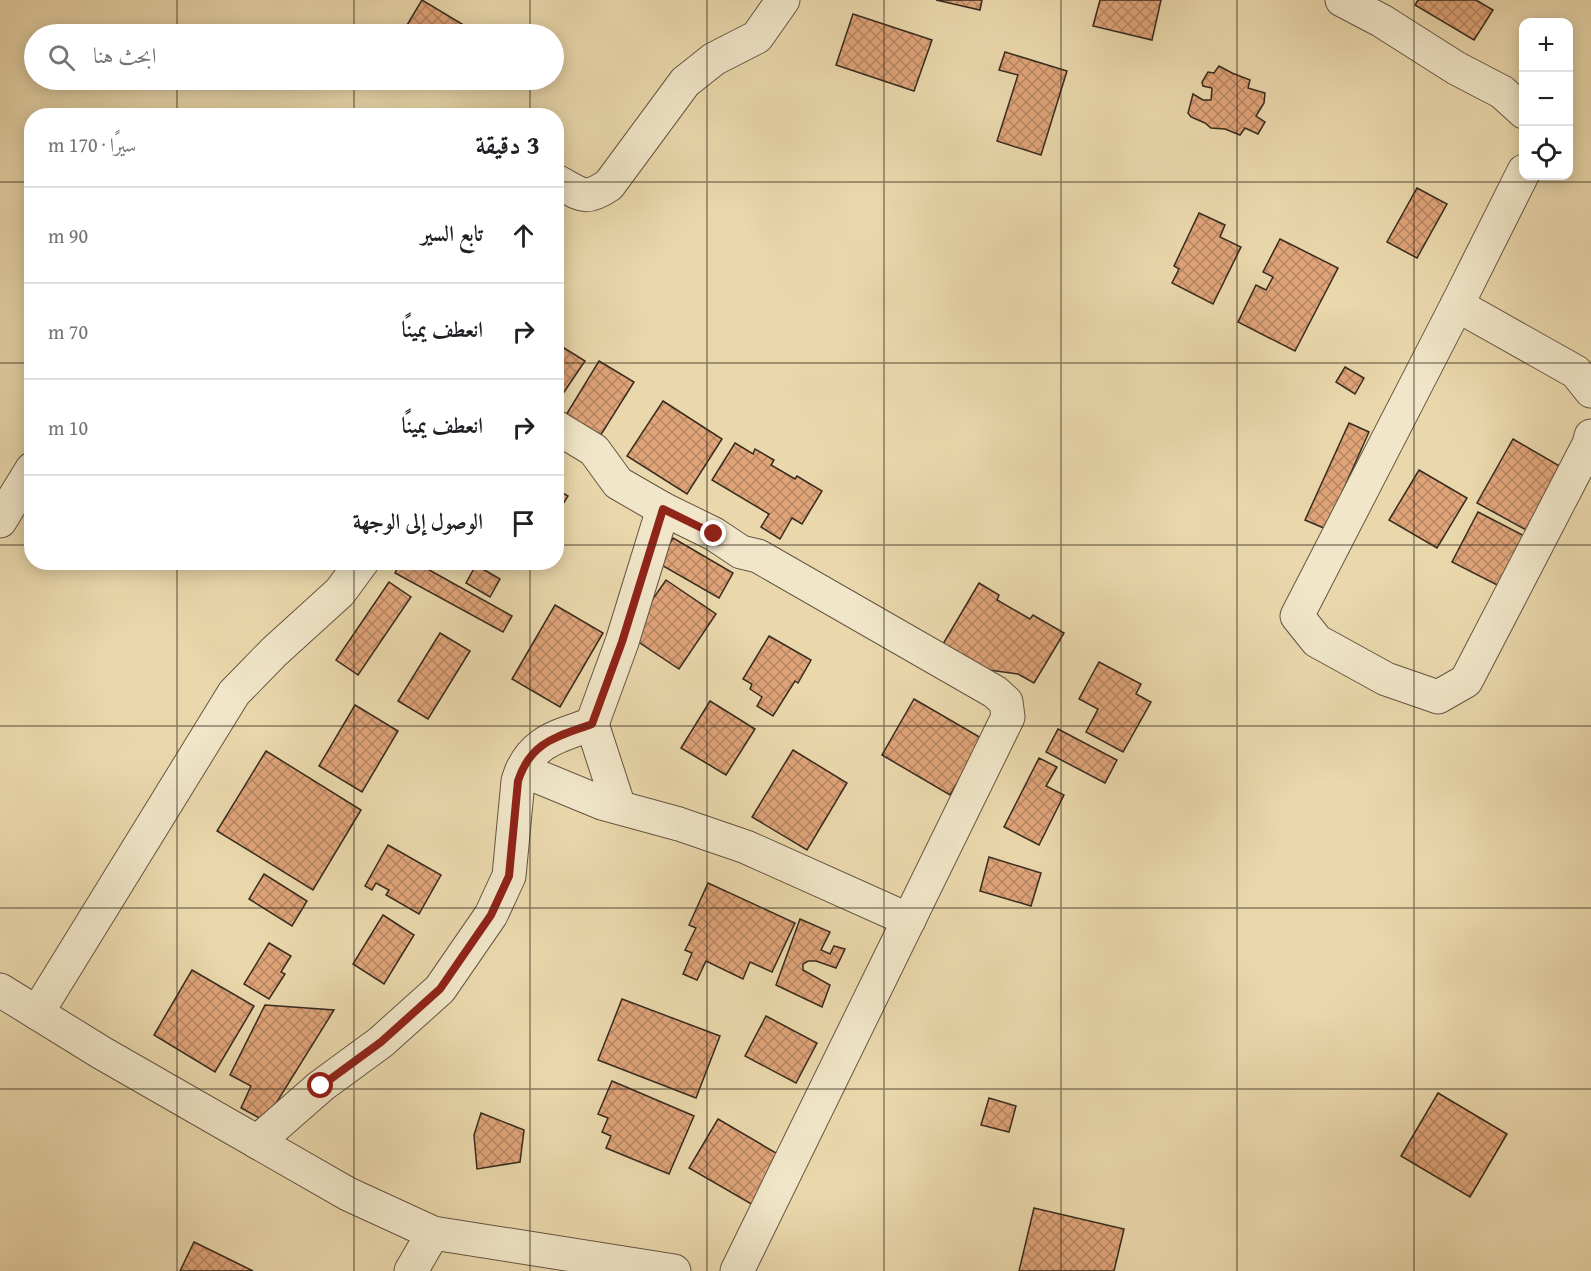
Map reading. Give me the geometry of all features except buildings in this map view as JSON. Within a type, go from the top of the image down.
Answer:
[{"type":"street","points":[[564,185],[580,194],[593,195],[609,185],[685,82],[714,59],[757,37],[783,0]]},
{"type":"street","points":[[1342,0],[1382,21],[1456,68],[1502,92],[1519,107]]},
{"type":"street","points":[[1520,180],[1298,616],[1317,641],[1386,679],[1438,698],[1466,681],[1589,444],[1591,436]]},
{"type":"street","points":[[1457,305],[1576,372],[1591,391]]},
{"type":"street","points":[[564,432],[594,450],[618,483],[663,509],[714,534],[741,552],[758,556],[995,692],[1006,702],[1008,717],[737,1271]]},
{"type":"street","points":[[0,521],[24,482]]},
{"type":"street","points":[[619,807],[592,724],[622,642],[663,509]]},
{"type":"street","points":[[37,1013],[234,693],[274,652],[340,592],[356,570]]},
{"type":"street","points":[[257,1142],[321,1086],[381,1042],[440,989],[491,915],[509,876],[518,781],[532,752],[550,740],[592,724]]},
{"type":"street","points":[[522,770],[602,803],[679,824],[746,847],[909,920]]},
{"type":"street","points":[[0,990],[102,1053],[348,1194],[433,1233],[674,1271]]},
{"type":"street","points":[[411,1271],[433,1233]]},
{"type":"route","points":[[321,1086],[381,1042],[440,989],[491,915],[509,876],[518,781],[522,770],[532,752],[550,740],[592,724],[622,642],[663,509],[714,534]]}]
